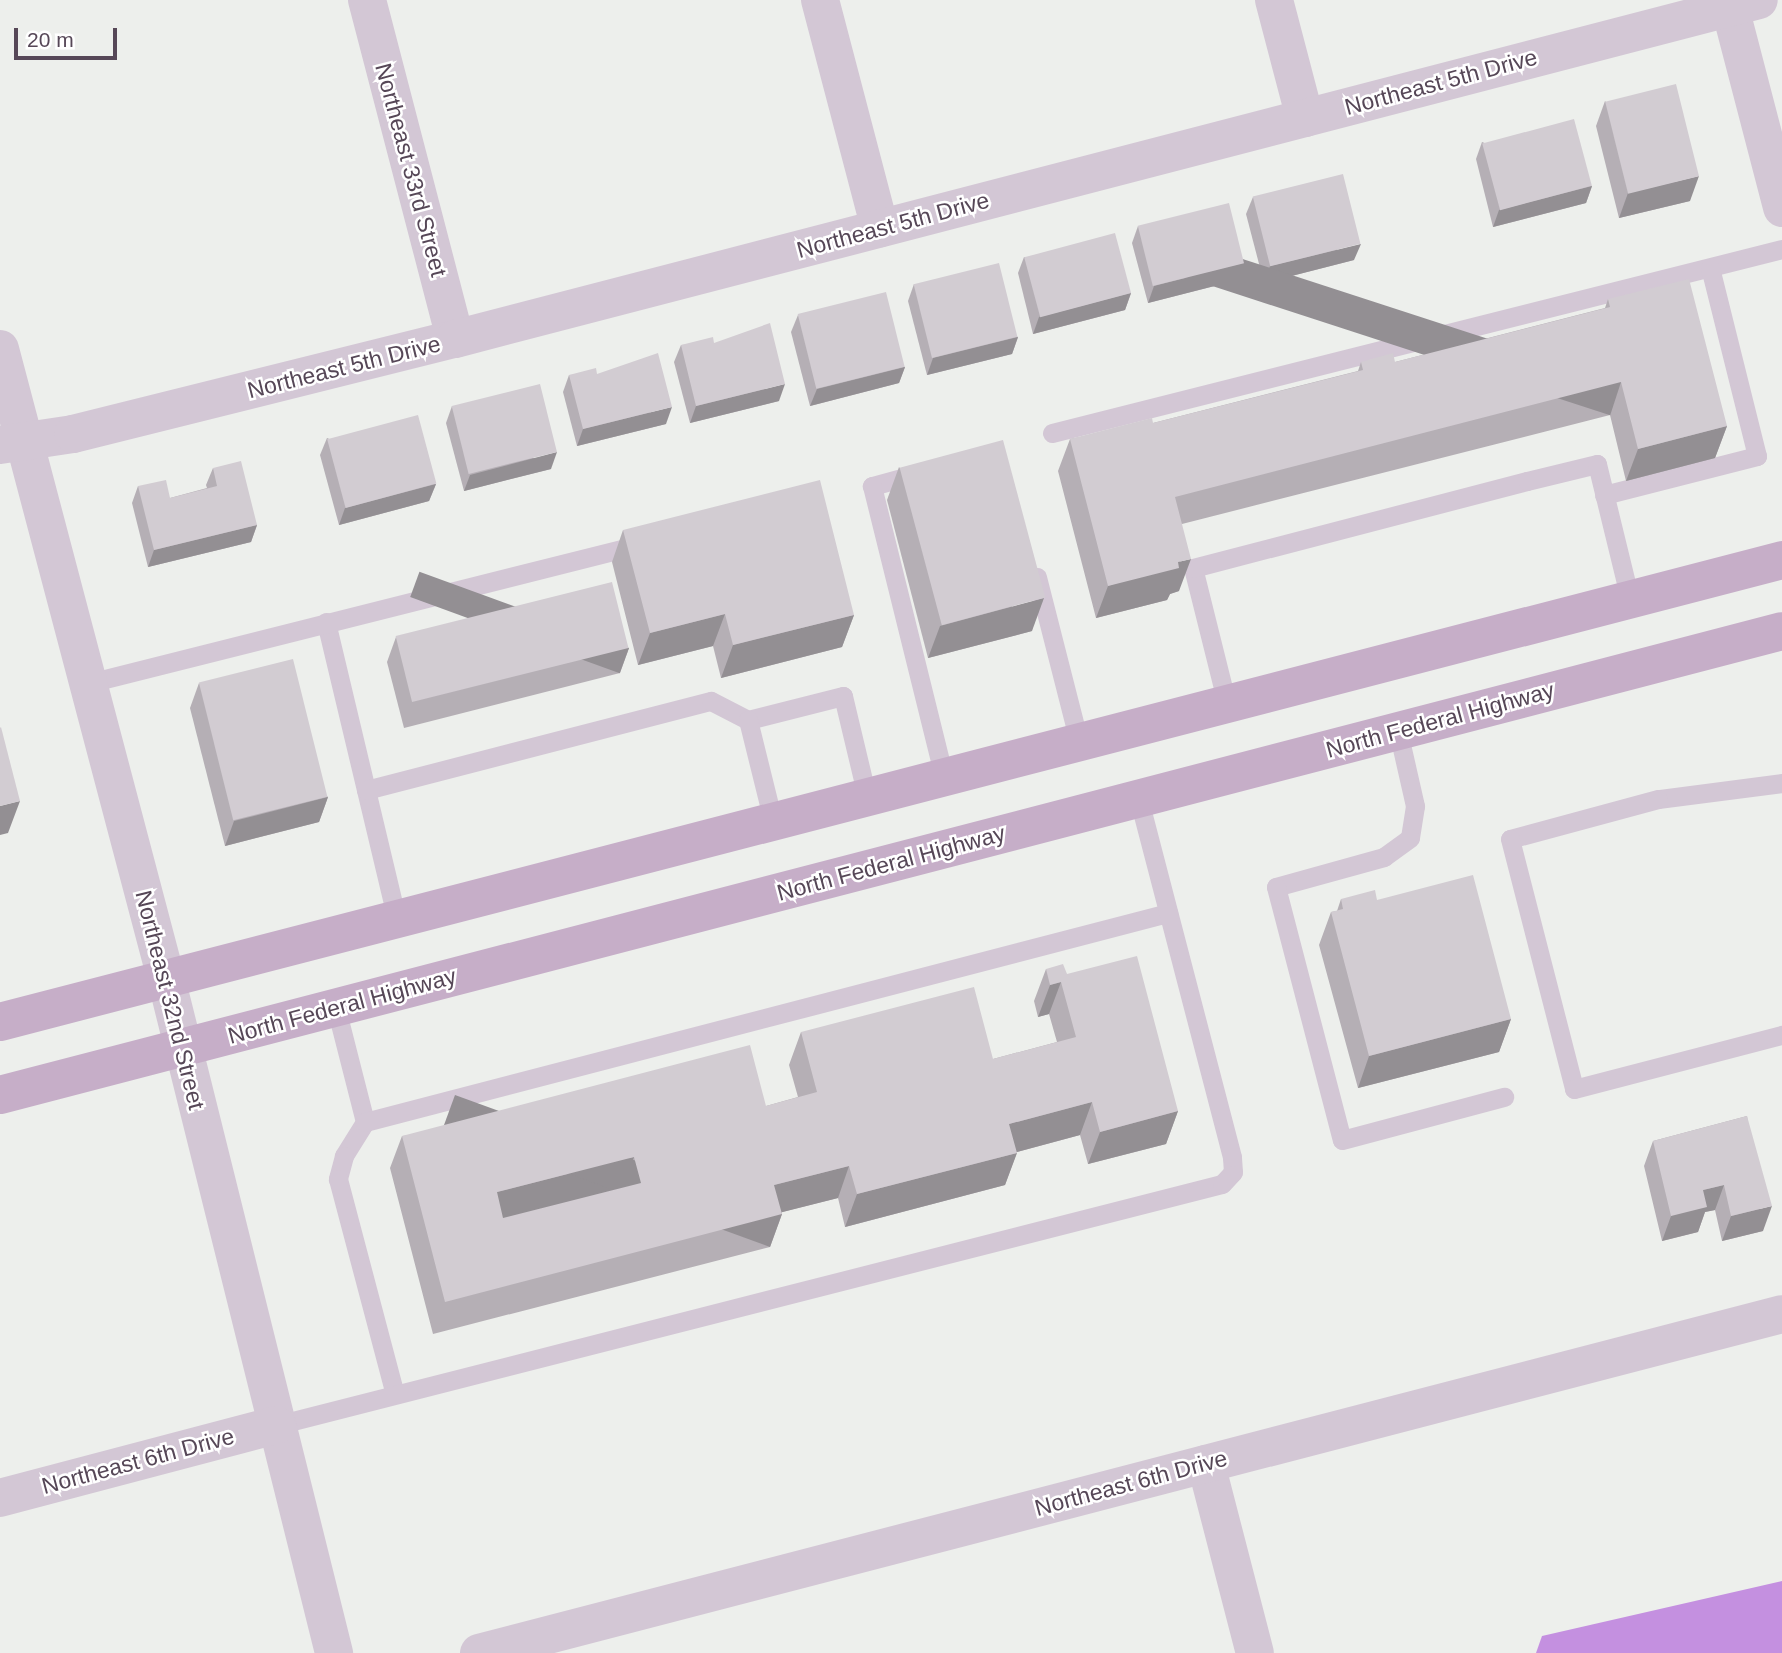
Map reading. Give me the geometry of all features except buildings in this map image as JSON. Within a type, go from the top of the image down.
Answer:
[{"type":"main road","points":[[0,1022],[1782,560]]},
{"type":"main road","name":"North Federal Highway","points":[[0,1095],[1782,631]]},
{"type":"street","name":"Northeast 33rd Street","points":[[367,0],[455,339]]},
{"type":"street","points":[[821,0],[880,228]]},
{"type":"street","points":[[1274,0],[1305,118]]},
{"type":"street","name":"Northeast 5th Drive","points":[[12,441],[73,434],[455,339],[1739,3]]},
{"type":"street","points":[[1739,3],[1782,208]]},
{"type":"street","name":"Northeast 32nd Street","points":[[0,349],[12,441],[89,683],[166,978],[181,1048],[334,1653]]},
{"type":"street","name":"Northeast 6th Drive","points":[[479,1653],[1782,1314]]},
{"type":"street","name":"Northeast 6th Drive","points":[[0,1498],[277,1425]]},
{"type":"street","points":[[1206,1464],[1255,1653]]},
{"type":"lane","points":[[1052,433],[1782,249]]},
{"type":"lane","points":[[1604,495],[1757,456],[1710,268]]},
{"type":"lane","points":[[1227,704],[1193,568],[1597,464],[1630,599]]},
{"type":"lane","points":[[938,469],[872,486],[944,777]]},
{"type":"lane","points":[[89,683],[656,541]]},
{"type":"lane","points":[[1032,559],[1079,742]]},
{"type":"lane","points":[[326,622],[397,919]]},
{"type":"lane","points":[[366,790],[711,701],[748,720],[844,696],[867,797]]},
{"type":"lane","points":[[748,720],[773,821]]},
{"type":"lane","points":[[1398,732],[1415,806],[1410,838],[1384,857],[1276,887],[1342,1140],[1504,1097]]},
{"type":"lane","points":[[1782,783],[1658,799],[1510,839],[1574,1089],[1782,1035]]},
{"type":"lane","points":[[277,1425],[1222,1184],[1234,1172],[1232,1157],[1139,799]]},
{"type":"lane","points":[[365,1122],[1168,913]]},
{"type":"lane","points":[[336,1008],[365,1122],[345,1156],[338,1179],[395,1394]]},
{"type":"shaded area","points":[[1782,1581],[1782,1653],[1536,1653],[1542,1636]]}]
